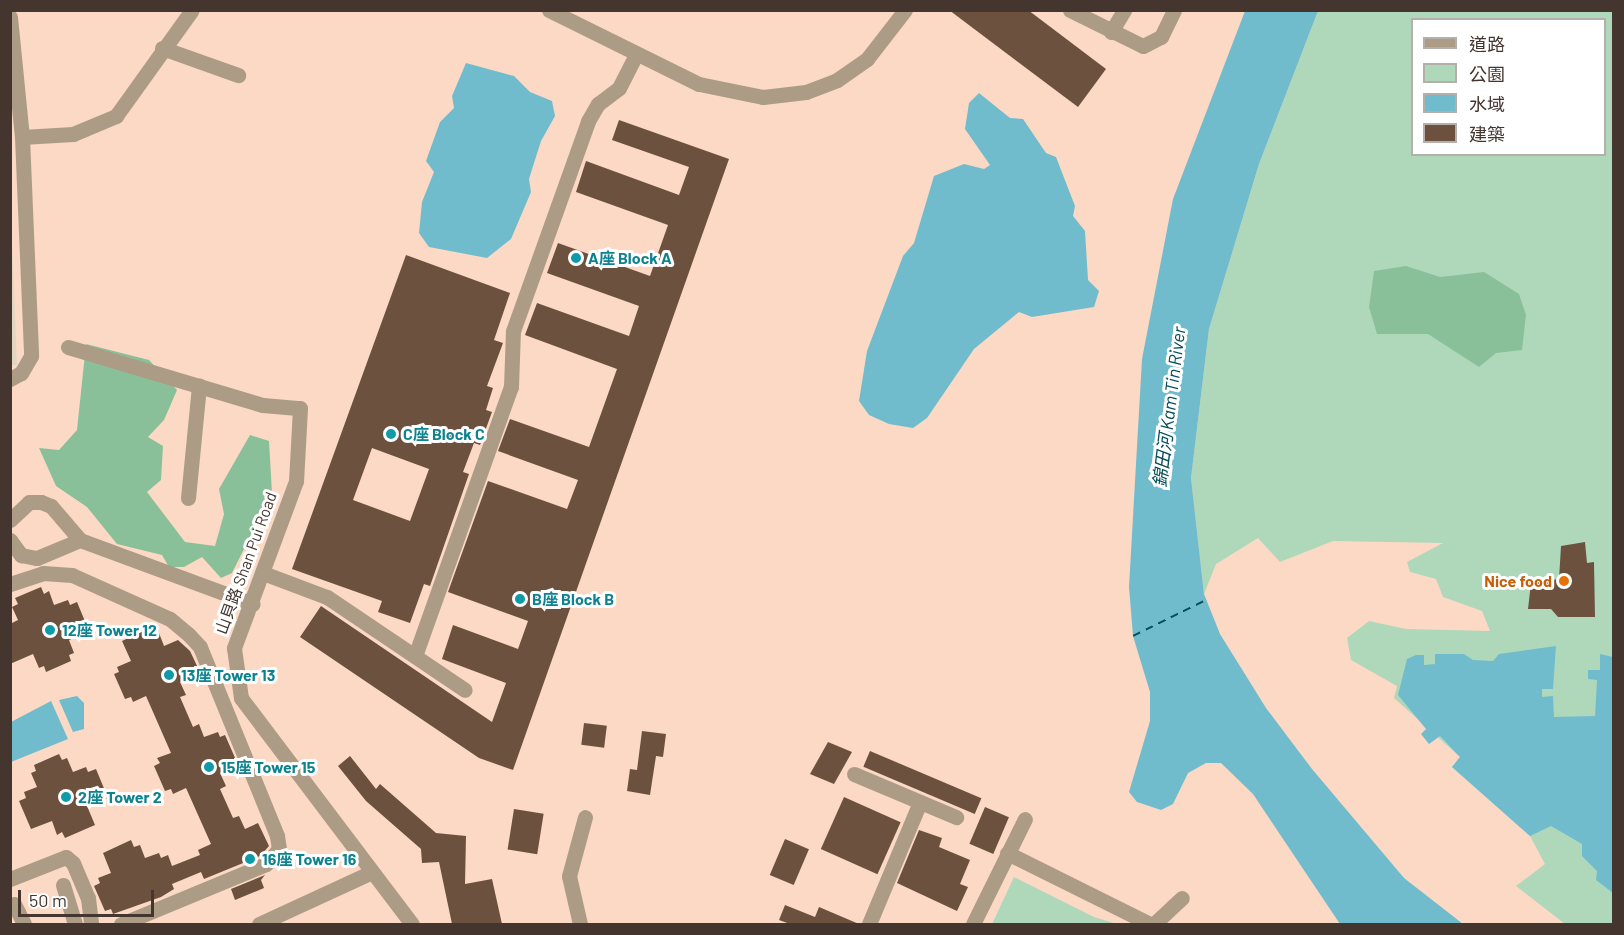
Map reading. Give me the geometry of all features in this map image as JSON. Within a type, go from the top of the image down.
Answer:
[{"type":"street","points":[[22,137],[74,134],[105,123],[133,97],[162,48],[192,10]]},
{"type":"street","points":[[549,10],[636,54],[722,91],[763,97],[797,94],[851,71],[883,42],[905,10]]},
{"type":"street","points":[[1070,10],[1088,14],[1111,32],[1133,44],[1152,44],[1161,37],[1174,10]]},
{"type":"street","points":[[1111,32],[1124,10]]},
{"type":"street","points":[[10,17],[22,137],[31,356],[21,373],[10,379]]},
{"type":"street","points":[[162,48],[238,75]]},
{"type":"street","points":[[415,656],[511,387],[513,331],[588,120],[598,104],[619,88],[636,54]]},
{"type":"street","points":[[68,347],[199,386],[188,498]]},
{"type":"street","name":"山貝路 Shan Pui Road","points":[[199,386],[263,405],[300,408],[296,481],[253,604],[234,648],[241,698],[412,924]]},
{"type":"street","points":[[10,520],[29,502],[40,502],[51,506],[80,540],[253,604]]},
{"type":"street","points":[[10,540],[21,555],[37,558],[80,540]]},
{"type":"street","points":[[10,584],[43,573],[72,575],[170,618],[189,635],[200,647],[277,836],[279,849],[266,864],[121,924]]},
{"type":"street","points":[[264,573],[327,597],[465,690]]},
{"type":"street","points":[[854,774],[956,817]]},
{"type":"street","points":[[869,924],[920,802]]},
{"type":"street","points":[[580,924],[569,876],[585,817]]},
{"type":"street","points":[[973,924],[1025,819]]},
{"type":"street","points":[[1008,853],[1152,924],[1182,898]]},
{"type":"street","points":[[10,879],[66,857],[73,863],[88,898],[91,924]]},
{"type":"street","points":[[259,924],[288,919],[372,872]]},
{"type":"street","points":[[63,885],[75,924]]},
{"type":"street","points":[[14,904],[24,924]]},
{"type":"shaded area","points":[[11,218],[17,365],[10,365]]},
{"type":"green space","points":[[1318,11],[1613,11],[1613,924],[1565,924],[1516,886],[1545,864],[1530,836],[1452,767],[1460,757],[1394,698],[1397,686],[1351,660],[1347,638],[1369,621],[1406,629],[1490,631],[1482,611],[1443,597],[1436,579],[1410,572],[1407,562],[1443,543],[1333,541],[1280,562],[1258,538],[1216,564],[1204,594],[1191,478],[1209,329],[1259,164]]},
{"type":"green space","points":[[1406,266],[1440,277],[1484,272],[1519,294],[1526,315],[1522,350],[1496,353],[1479,367],[1428,334],[1377,334],[1369,307],[1374,271]]},
{"type":"green space","points":[[86,344],[149,360],[177,390],[164,420],[148,437],[163,446],[161,480],[147,492],[185,542],[215,546],[224,514],[219,489],[250,435],[269,441],[272,493],[232,573],[221,578],[202,557],[184,567],[169,567],[162,555],[117,544],[87,507],[56,486],[39,448],[59,450],[77,430]]},
{"type":"green space","points":[[1014,877],[1094,917],[1117,924],[992,924]]},
{"type":"water","name":"錦田河 Kam Tin River","points":[[1245,11],[1318,11],[1259,164],[1209,329],[1191,478],[1204,594],[1220,634],[1266,708],[1312,769],[1404,878],[1463,924],[1340,924],[1253,794],[1221,763],[1206,763],[1188,773],[1173,804],[1161,810],[1137,802],[1129,792],[1150,721],[1150,692],[1133,636],[1129,587],[1142,359],[1173,199]]},
{"type":"water","points":[[466,63],[514,76],[530,92],[552,101],[555,116],[541,141],[529,179],[531,192],[511,239],[487,258],[429,247],[419,233],[422,202],[434,172],[426,161],[440,122],[454,108],[452,96]]},
{"type":"water","points":[[979,93],[1010,118],[1023,119],[1046,153],[1056,157],[1075,206],[1073,216],[1085,231],[1088,280],[1099,291],[1094,307],[1032,317],[1019,312],[974,349],[927,418],[913,428],[889,424],[869,415],[859,401],[867,351],[903,256],[914,243],[934,176],[964,164],[984,169],[990,165],[965,129],[969,103]]},
{"type":"water","points":[[1556,646],[1553,689],[1542,689],[1542,697],[1553,696],[1554,717],[1595,716],[1597,680],[1588,679],[1588,670],[1600,670],[1600,654],[1613,657],[1613,893],[1596,880],[1597,871],[1582,856],[1582,844],[1551,826],[1530,836],[1452,767],[1460,757],[1440,736],[1429,744],[1421,734],[1426,729],[1398,695],[1407,659],[1416,655],[1424,655],[1424,665],[1435,664],[1435,654],[1464,654],[1473,660],[1493,661],[1499,654]]},
{"type":"water","points":[[77,696],[84,703],[84,729],[73,732],[59,700]]},
{"type":"water","points":[[51,701],[68,739],[11,762],[11,722]]},
{"type":"building","points":[[949,10],[1028,10],[1106,69],[1078,107]]},
{"type":"building","points":[[619,120],[729,159],[513,770],[479,758],[300,637],[321,606],[492,722],[506,683],[442,659],[453,625],[518,649],[528,621],[448,592],[488,481],[567,509],[578,480],[498,451],[510,419],[589,447],[617,369],[525,335],[537,303],[629,336],[639,306],[547,273],[558,243],[650,276],[668,225],[576,192],[586,161],[679,195],[689,167],[612,140]]},
{"type":"building","name":"C座 Block C","points":[[406,255],[510,293],[494,340],[503,343],[487,386],[493,388],[486,410],[492,412],[480,445],[474,443],[463,472],[469,474],[430,586],[424,584],[410,623],[378,612],[382,601],[292,569]],"holes":[[[372,448],[429,469],[410,521],[353,500]]]},
{"type":"building","name":"Nice food","points":[[1585,542],[1587,563],[1594,562],[1595,617],[1558,617],[1551,609],[1528,609],[1531,583],[1559,579],[1561,546]]},
{"type":"building","name":"12座 Tower 12","points":[[41,587],[44,594],[49,591],[54,605],[68,600],[70,605],[77,602],[89,631],[69,640],[74,653],[69,655],[71,661],[46,672],[44,666],[39,668],[33,654],[10,664],[10,624],[18,620],[12,607],[18,604],[15,598]]},
{"type":"building","points":[[150,628],[153,635],[159,633],[164,646],[178,640],[190,651],[198,668],[180,682],[186,695],[180,697],[193,727],[199,724],[204,737],[218,732],[220,737],[225,735],[236,760],[234,767],[220,773],[226,786],[220,789],[233,818],[239,816],[245,829],[258,823],[269,846],[260,856],[204,879],[201,872],[172,884],[174,889],[161,897],[113,914],[111,909],[105,911],[94,886],[100,883],[98,878],[111,873],[103,853],[131,840],[134,847],[140,845],[145,858],[159,853],[161,858],[168,855],[172,866],[200,855],[198,850],[211,844],[186,788],[173,794],[171,789],[165,791],[154,766],[160,763],[157,758],[171,753],[146,696],[133,702],[131,697],[125,699],[114,674],[119,672],[117,667],[131,661],[122,641]]},
{"type":"building","points":[[584,723],[607,726],[604,748],[581,745]]},
{"type":"building","points":[[642,731],[666,734],[663,757],[656,756],[650,795],[627,791],[630,769],[637,770]]},
{"type":"building","points":[[828,742],[852,752],[834,784],[810,774]]},
{"type":"building","points":[[870,751],[981,798],[975,814],[863,767]]},
{"type":"building","name":"2座 Tower 2","points":[[59,754],[62,760],[67,758],[73,772],[86,767],[88,772],[96,769],[108,798],[87,806],[95,825],[65,838],[62,832],[57,835],[52,821],[31,829],[19,801],[26,798],[24,792],[37,787],[31,773],[36,771],[34,765]]},
{"type":"building","points":[[350,756],[376,789],[380,784],[436,833],[466,836],[465,884],[492,879],[502,924],[452,924],[439,862],[422,863],[421,849],[366,801],[338,766]]},
{"type":"building","points":[[844,797],[901,822],[877,874],[821,849]]},
{"type":"building","points":[[985,807],[1009,817],[993,854],[969,844]]},
{"type":"building","points":[[514,809],[544,814],[537,854],[508,849]]},
{"type":"building","points":[[919,830],[942,838],[939,847],[970,860],[960,884],[968,887],[957,911],[897,883]]},
{"type":"building","points":[[785,839],[809,849],[794,885],[770,875]]},
{"type":"building","points":[[265,875],[261,880],[264,888],[235,900],[231,889]]},
{"type":"building","points":[[785,905],[815,917],[819,907],[859,924],[790,924],[779,920]]},
{"type":"ferry route","points":[[1133,636],[1206,600]]},
{"type":"place","name":"A座 Block A","points":[[576,258]]},
{"type":"place","name":"C座 Block C","points":[[391,434]]},
{"type":"place","name":"Nice food","points":[[1564,581]]},
{"type":"place","name":"B座 Block B","points":[[520,599]]},
{"type":"place","name":"12座 Tower 12","points":[[50,630]]},
{"type":"place","name":"13座 Tower 13","points":[[169,675]]},
{"type":"place","name":"15座 Tower 15","points":[[209,767]]},
{"type":"place","name":"2座 Tower 2","points":[[66,797]]},
{"type":"place","name":"16座 Tower 16","points":[[250,859]]}]
